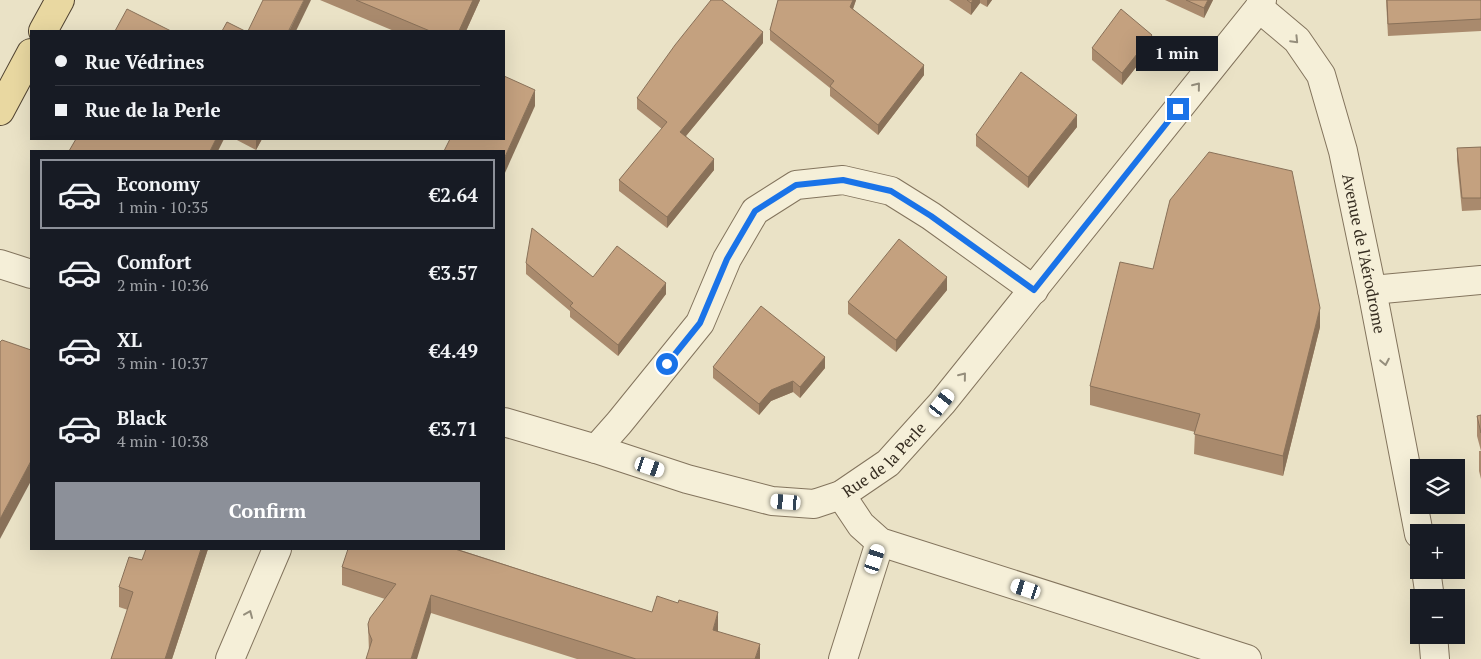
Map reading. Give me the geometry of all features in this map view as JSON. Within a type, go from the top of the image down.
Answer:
[{"type":"main road","points":[[44,30],[60,0]]},
{"type":"main road","points":[[0,111],[30,55]]},
{"type":"street","name":"Rue de la Perle","points":[[505,422],[596,449],[687,479],[772,501],[814,504],[841,494],[888,463],[942,403],[1034,290],[1260,4]]},
{"type":"street","name":"Avenue de l'Aérodrome","points":[[1260,4],[1297,40],[1322,75],[1343,151],[1417,524]]},
{"type":"street","points":[[596,449],[620,423],[700,323],[727,259],[755,211],[796,185],[843,180],[891,191],[931,216],[1034,290]]},
{"type":"street","points":[[0,264],[30,274]]},
{"type":"street","points":[[1372,290],[1481,280]]},
{"type":"street","points":[[841,494],[861,525],[880,542],[1247,659]]},
{"type":"street","points":[[843,659],[880,542]]},
{"type":"street","points":[[230,659],[277,550]]},
{"type":"street","points":[[1434,644],[1435,659]]},
{"type":"building","points":[[263,0],[304,0],[289,30],[248,30]]},
{"type":"building","points":[[356,0],[473,0],[459,30],[428,30]]},
{"type":"building","points":[[711,0],[722,0],[763,32],[680,132],[714,159],[667,217],[619,180],[667,122],[637,98],[675,45]]},
{"type":"building","points":[[778,0],[853,0],[850,7],[924,65],[878,125],[830,86],[834,81],[770,30]]},
{"type":"building","points":[[1186,0],[1208,0],[1204,8]]},
{"type":"building","points":[[1387,0],[1481,0],[1481,19],[1388,24]]},
{"type":"building","points":[[127,9],[169,30],[116,30]]},
{"type":"building","points":[[1121,9],[1152,35],[1122,73],[1092,48]]},
{"type":"building","points":[[227,22],[243,30],[223,30]]},
{"type":"building","points":[[1021,72],[1077,115],[1028,177],[976,135]]},
{"type":"building","points":[[505,76],[535,90],[505,157],[505,150],[444,150],[450,140],[505,140]]},
{"type":"building","points":[[75,140],[216,140],[210,150],[70,150]]},
{"type":"building","points":[[1481,147],[1481,198],[1462,198],[1457,148]]},
{"type":"building","points":[[1209,152],[1292,171],[1320,308],[1283,456],[1194,434],[1200,414],[1090,386],[1120,262],[1153,269],[1170,200]]},
{"type":"building","points":[[532,228],[593,277],[617,246],[666,283],[618,345],[570,306],[573,303],[526,263]]},
{"type":"building","points":[[899,239],[947,277],[896,340],[848,302]]},
{"type":"building","points":[[761,306],[825,357],[800,387],[793,381],[771,390],[759,404],[713,367]]},
{"type":"building","points":[[2,340],[30,350],[30,463],[0,519],[0,342]]},
{"type":"building","points":[[1481,415],[1481,433],[1477,416]]},
{"type":"building","points":[[146,550],[201,550],[165,659],[111,659],[133,592],[119,587],[129,557],[142,560]]},
{"type":"building","points":[[348,550],[458,550],[652,612],[657,596],[678,603],[679,600],[718,612],[713,630],[760,644],[755,659],[636,659],[431,595],[411,659],[366,659],[372,640],[368,624],[370,618],[396,584],[342,567]]},
{"type":"route","points":[[667,364],[700,323],[727,259],[755,211],[796,185],[843,180],[891,191],[931,216],[1034,290],[1178,109]]}]
